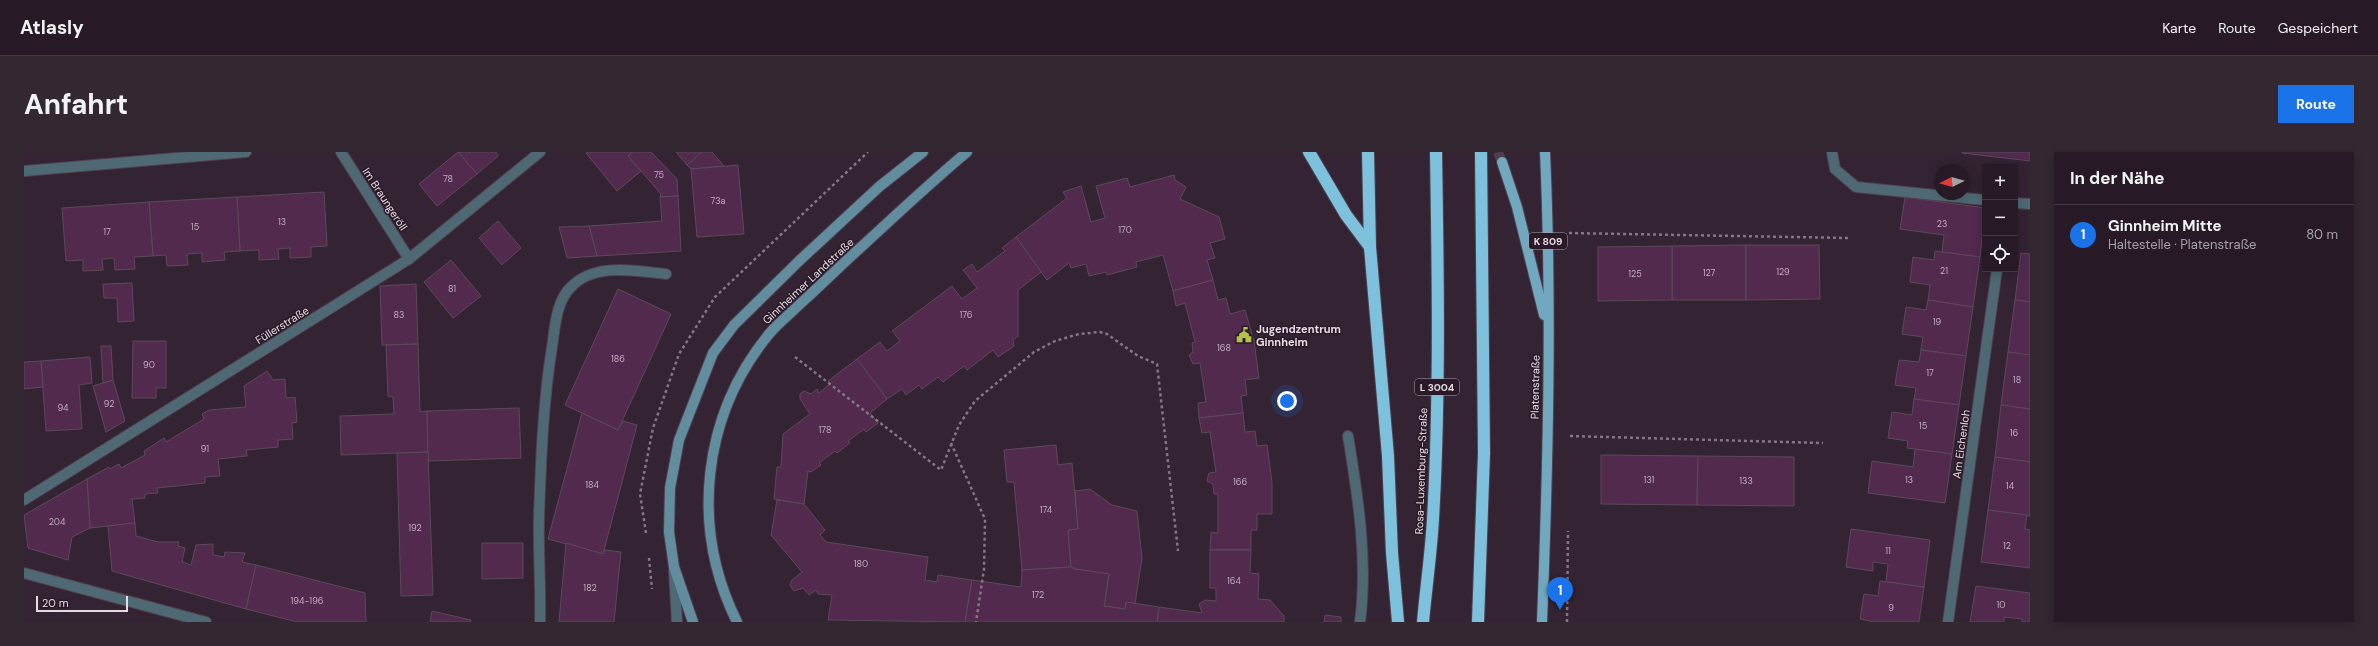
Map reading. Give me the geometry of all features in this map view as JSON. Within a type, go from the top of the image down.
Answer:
[{"type":"highway","points":[[1309,152],[1346,215],[1370,247]]},
{"type":"highway","points":[[1368,152],[1370,247],[1388,456],[1398,622]]},
{"type":"highway","name":"Rosa-Luxemburg-Straße","points":[[1423,622],[1433,520],[1435,465],[1438,345],[1436,152]]},
{"type":"highway","points":[[1478,622],[1484,453],[1481,152]]},
{"type":"main road","name":"Ginnheimer Landstraße","points":[[693,622],[674,567],[669,532],[670,488],[679,440],[713,353],[734,325],[799,261],[880,186],[923,152]]},
{"type":"main road","name":"Ginnheimer Landstraße","points":[[737,622],[730,608],[716,566],[708,521],[708,489],[713,456],[718,431],[730,396],[741,375],[770,333],[934,180],[967,152]]},
{"type":"main road","name":"Platenstraße","points":[[1542,622],[1548,331],[1548,229],[1545,152]]},
{"type":"main road","name":"K 809","points":[[1502,162],[1517,207],[1548,331]]},
{"type":"street","points":[[24,171],[246,152]]},
{"type":"street","name":"Im Braungeröll","points":[[341,152],[409,259]]},
{"type":"street","name":"Füllerstraße","points":[[24,500],[409,259],[540,152]]},
{"type":"street","points":[[1832,152],[1835,169],[1856,187],[1982,200]]},
{"type":"street","points":[[2018,203],[2030,204]]},
{"type":"street","points":[[540,622],[539,516],[542,418],[555,328],[561,303],[571,287],[597,272],[631,270],[666,274]]},
{"type":"street","name":"Am Eichenloh","points":[[1948,622],[1997,272]]},
{"type":"street","points":[[1348,436],[1358,495],[1364,594],[1360,622]]},
{"type":"street","points":[[674,567],[677,622]]},
{"type":"street","points":[[24,573],[206,622]]},
{"type":"path","points":[[1569,233],[1848,238]]},
{"type":"path","points":[[795,357],[941,470],[959,425],[975,401],[1034,352],[1055,341],[1078,334],[1100,332],[1107,334],[1138,356],[1157,364],[1178,551]]},
{"type":"path","points":[[1570,436],[1824,443]]},
{"type":"path","points":[[951,442],[985,519],[984,569],[976,622]]},
{"type":"path","points":[[649,553],[652,591]]},
{"type":"building","points":[[458,152],[496,152],[498,156],[477,174]]},
{"type":"building","points":[[458,152],[477,174],[437,206],[419,184]]},
{"type":"building","points":[[633,152],[628,156],[641,171],[617,191],[586,153]]},
{"type":"building","points":[[633,152],[651,152],[677,179],[678,196],[660,197],[661,194],[628,156]]},
{"type":"building","points":[[676,152],[702,152],[687,165]]},
{"type":"building","points":[[702,152],[712,152],[724,166],[691,169],[687,165]]},
{"type":"building","points":[[2030,152],[2030,161],[1962,153]]},
{"type":"building","points":[[738,165],[744,234],[697,237],[691,169]]},
{"type":"building","points":[[1174,175],[1175,180],[1186,187],[1180,199],[1219,217],[1225,239],[1210,243],[1215,258],[1207,260],[1213,280],[1173,291],[1163,255],[1136,262],[1137,267],[1107,275],[1106,272],[1089,276],[1086,264],[1071,268],[1069,263],[1047,280],[1016,237],[1067,198],[1063,192],[1081,186],[1091,222],[1105,218],[1096,186],[1127,178],[1130,187]]},
{"type":"building","points":[[324,192],[327,246],[311,247],[311,257],[290,258],[290,248],[278,249],[279,259],[259,260],[259,250],[240,251],[237,197]]},
{"type":"building","points":[[678,196],[681,251],[597,256],[589,226],[662,221],[660,197]]},
{"type":"building","points":[[237,197],[240,251],[224,252],[225,260],[202,262],[202,253],[187,254],[188,265],[167,266],[166,255],[153,256],[149,202]]},
{"type":"building","points":[[1905,197],[1982,208],[1982,237],[1980,257],[1942,252],[1944,235],[1900,229]]},
{"type":"building","points":[[149,202],[153,256],[134,257],[135,269],[115,270],[114,258],[102,259],[103,270],[83,271],[83,260],[66,261],[62,208]]},
{"type":"building","points":[[498,221],[521,248],[502,265],[479,238]]},
{"type":"building","points":[[589,226],[597,256],[567,258],[559,227]]},
{"type":"building","points":[[1016,237],[1041,272],[1018,290],[1018,336],[1013,340],[1014,346],[998,357],[993,350],[967,370],[964,366],[943,382],[938,377],[922,389],[919,385],[906,395],[902,389],[887,399],[857,359],[880,342],[887,351],[900,341],[892,331],[952,286],[962,299],[977,288],[963,270],[972,264],[977,272],[1005,251],[1002,248]]},
{"type":"building","points":[[1746,245],[1746,300],[1672,300],[1672,246]]},
{"type":"building","points":[[1746,245],[1819,245],[1820,299],[1746,300]]},
{"type":"building","points":[[1672,246],[1672,300],[1598,301],[1598,247]]},
{"type":"building","points":[[1935,251],[1980,257],[1973,307],[1928,300],[1930,285],[1910,282],[1913,257],[1934,260]]},
{"type":"building","points":[[2021,253],[2030,254],[2030,302],[2015,300]]},
{"type":"building","points":[[451,260],[481,296],[453,318],[424,282]]},
{"type":"building","points":[[1213,280],[1218,300],[1226,298],[1230,314],[1245,310],[1254,341],[1259,378],[1245,380],[1247,395],[1241,396],[1243,413],[1199,418],[1198,403],[1206,402],[1200,363],[1193,364],[1189,355],[1193,352],[1192,343],[1195,342],[1185,303],[1176,306],[1173,291]]},
{"type":"building","points":[[132,283],[134,321],[118,322],[117,298],[104,298],[103,284]]},
{"type":"building","points":[[416,284],[418,344],[382,345],[380,286]]},
{"type":"building","points":[[618,289],[671,314],[618,430],[565,405]]},
{"type":"building","points":[[1928,300],[1973,307],[1966,356],[1921,350],[1923,337],[1902,334],[1906,307],[1926,310]]},
{"type":"building","points":[[2015,300],[2030,302],[2030,355],[2008,352]]},
{"type":"building","points":[[133,341],[166,341],[166,388],[156,388],[156,398],[132,398]]},
{"type":"building","points":[[418,344],[420,412],[427,411],[428,452],[341,455],[340,416],[394,414],[393,397],[388,396],[386,345]]},
{"type":"building","points":[[101,346],[111,346],[113,380],[103,383]]},
{"type":"building","points":[[1921,350],[1966,356],[1959,405],[1914,399],[1916,388],[1895,385],[1899,360],[1919,362]]},
{"type":"building","points":[[2008,352],[2030,355],[2030,409],[2001,405]]},
{"type":"building","points":[[90,357],[92,383],[79,385],[82,429],[46,431],[41,361]]},
{"type":"building","points":[[857,359],[887,399],[870,413],[878,423],[866,432],[864,429],[848,441],[850,443],[837,453],[835,451],[819,463],[821,465],[811,472],[808,471],[804,504],[774,499],[777,467],[781,467],[783,434],[810,414],[800,399],[800,394],[804,391],[811,394],[817,389],[819,393],[830,384],[828,381]]},
{"type":"building","points":[[41,361],[43,387],[24,389],[24,362]]},
{"type":"building","points":[[267,371],[273,380],[285,379],[286,398],[295,397],[297,422],[292,423],[293,439],[278,440],[278,447],[246,450],[247,456],[218,459],[220,476],[205,477],[205,483],[157,488],[158,493],[145,494],[145,498],[132,499],[135,523],[90,528],[87,479],[109,467],[110,469],[119,464],[121,468],[145,455],[144,451],[164,438],[166,442],[204,419],[202,414],[209,410],[246,407],[244,386]]},
{"type":"building","points":[[113,380],[125,421],[106,432],[93,386]]},
{"type":"building","points":[[1914,399],[1959,405],[1952,454],[1907,448],[1908,441],[1888,438],[1892,412],[1912,415]]},
{"type":"building","points":[[2001,405],[2030,409],[2030,462],[1995,457]]},
{"type":"building","points":[[519,408],[521,458],[428,461],[427,411]]},
{"type":"building","points":[[582,413],[618,430],[623,421],[637,425],[603,554],[548,539]]},
{"type":"building","points":[[1243,413],[1245,432],[1255,431],[1257,446],[1267,445],[1272,482],[1272,514],[1257,514],[1257,530],[1251,530],[1251,550],[1210,550],[1211,532],[1218,533],[1218,494],[1214,494],[1213,484],[1207,481],[1209,473],[1216,472],[1210,432],[1202,433],[1199,418]]},
{"type":"building","points":[[1056,445],[1058,465],[1072,463],[1078,529],[1068,530],[1071,567],[1022,570],[1014,482],[1007,482],[1004,450]]},
{"type":"building","points":[[1915,449],[1952,454],[1945,503],[1868,493],[1872,461],[1913,467]]},
{"type":"building","points":[[428,452],[433,595],[401,596],[397,453]]},
{"type":"building","points":[[1601,455],[1698,456],[1697,505],[1601,504]]},
{"type":"building","points":[[1698,456],[1794,457],[1794,506],[1697,505]]},
{"type":"building","points":[[1995,457],[2030,462],[2030,516],[1988,510]]},
{"type":"building","points":[[87,479],[90,528],[72,537],[68,560],[28,548],[24,515]]},
{"type":"building","points":[[1090,489],[1112,505],[1137,511],[1142,558],[1135,604],[1126,602],[1125,609],[1104,606],[1109,574],[1075,569],[1071,567],[1068,530],[1078,529],[1075,491]]},
{"type":"building","points":[[777,500],[804,504],[825,530],[820,535],[826,542],[928,557],[925,580],[937,582],[938,575],[972,580],[965,622],[828,620],[832,595],[818,594],[816,590],[809,595],[803,588],[794,591],[790,585],[792,580],[802,572],[771,535]]},
{"type":"building","points":[[1988,510],[2027,515],[2025,529],[2030,530],[2030,568],[1981,562]]},
{"type":"building","points":[[135,523],[136,536],[158,542],[179,542],[178,546],[185,548],[182,562],[191,565],[196,545],[213,544],[213,555],[224,557],[225,552],[245,553],[242,562],[256,565],[246,609],[112,571],[108,526]]},
{"type":"building","points":[[1851,529],[1930,540],[1924,587],[1886,582],[1888,564],[1873,562],[1873,571],[1846,567]]},
{"type":"building","points":[[482,543],[523,543],[523,578],[482,579]]},
{"type":"building","points":[[566,543],[603,554],[605,550],[621,552],[614,622],[559,622]]},
{"type":"building","points":[[1210,550],[1251,550],[1250,573],[1259,574],[1258,599],[1270,600],[1284,616],[1284,622],[1157,622],[1159,607],[1202,613],[1199,604],[1205,600],[1216,601],[1216,588],[1210,588]]},
{"type":"building","points":[[256,565],[365,593],[366,622],[297,622],[246,609]]},
{"type":"building","points":[[1071,567],[1075,569],[1109,574],[1104,606],[1125,609],[1126,602],[1159,607],[1157,622],[965,622],[972,580],[1021,587],[1022,570]]},
{"type":"building","points":[[1880,581],[1924,587],[1919,622],[1874,622],[1860,619],[1864,594],[1878,596]]},
{"type":"building","points":[[1976,586],[2030,593],[2030,622],[2022,622],[2022,619],[2004,617],[2004,622],[1970,622]]},
{"type":"building","points":[[432,611],[471,620],[470,622],[430,622]]},
{"type":"building","points":[[1325,615],[1341,617],[1341,622],[1324,622]]},
{"type":"tunnel","points":[[1498,152],[1502,162]]},
{"type":"place","name":"Jugendzentrum Ginnheim","points":[[1244,335]]},
{"type":"place","name":"Ginnheim Mitte","points":[[1560,610]]}]
